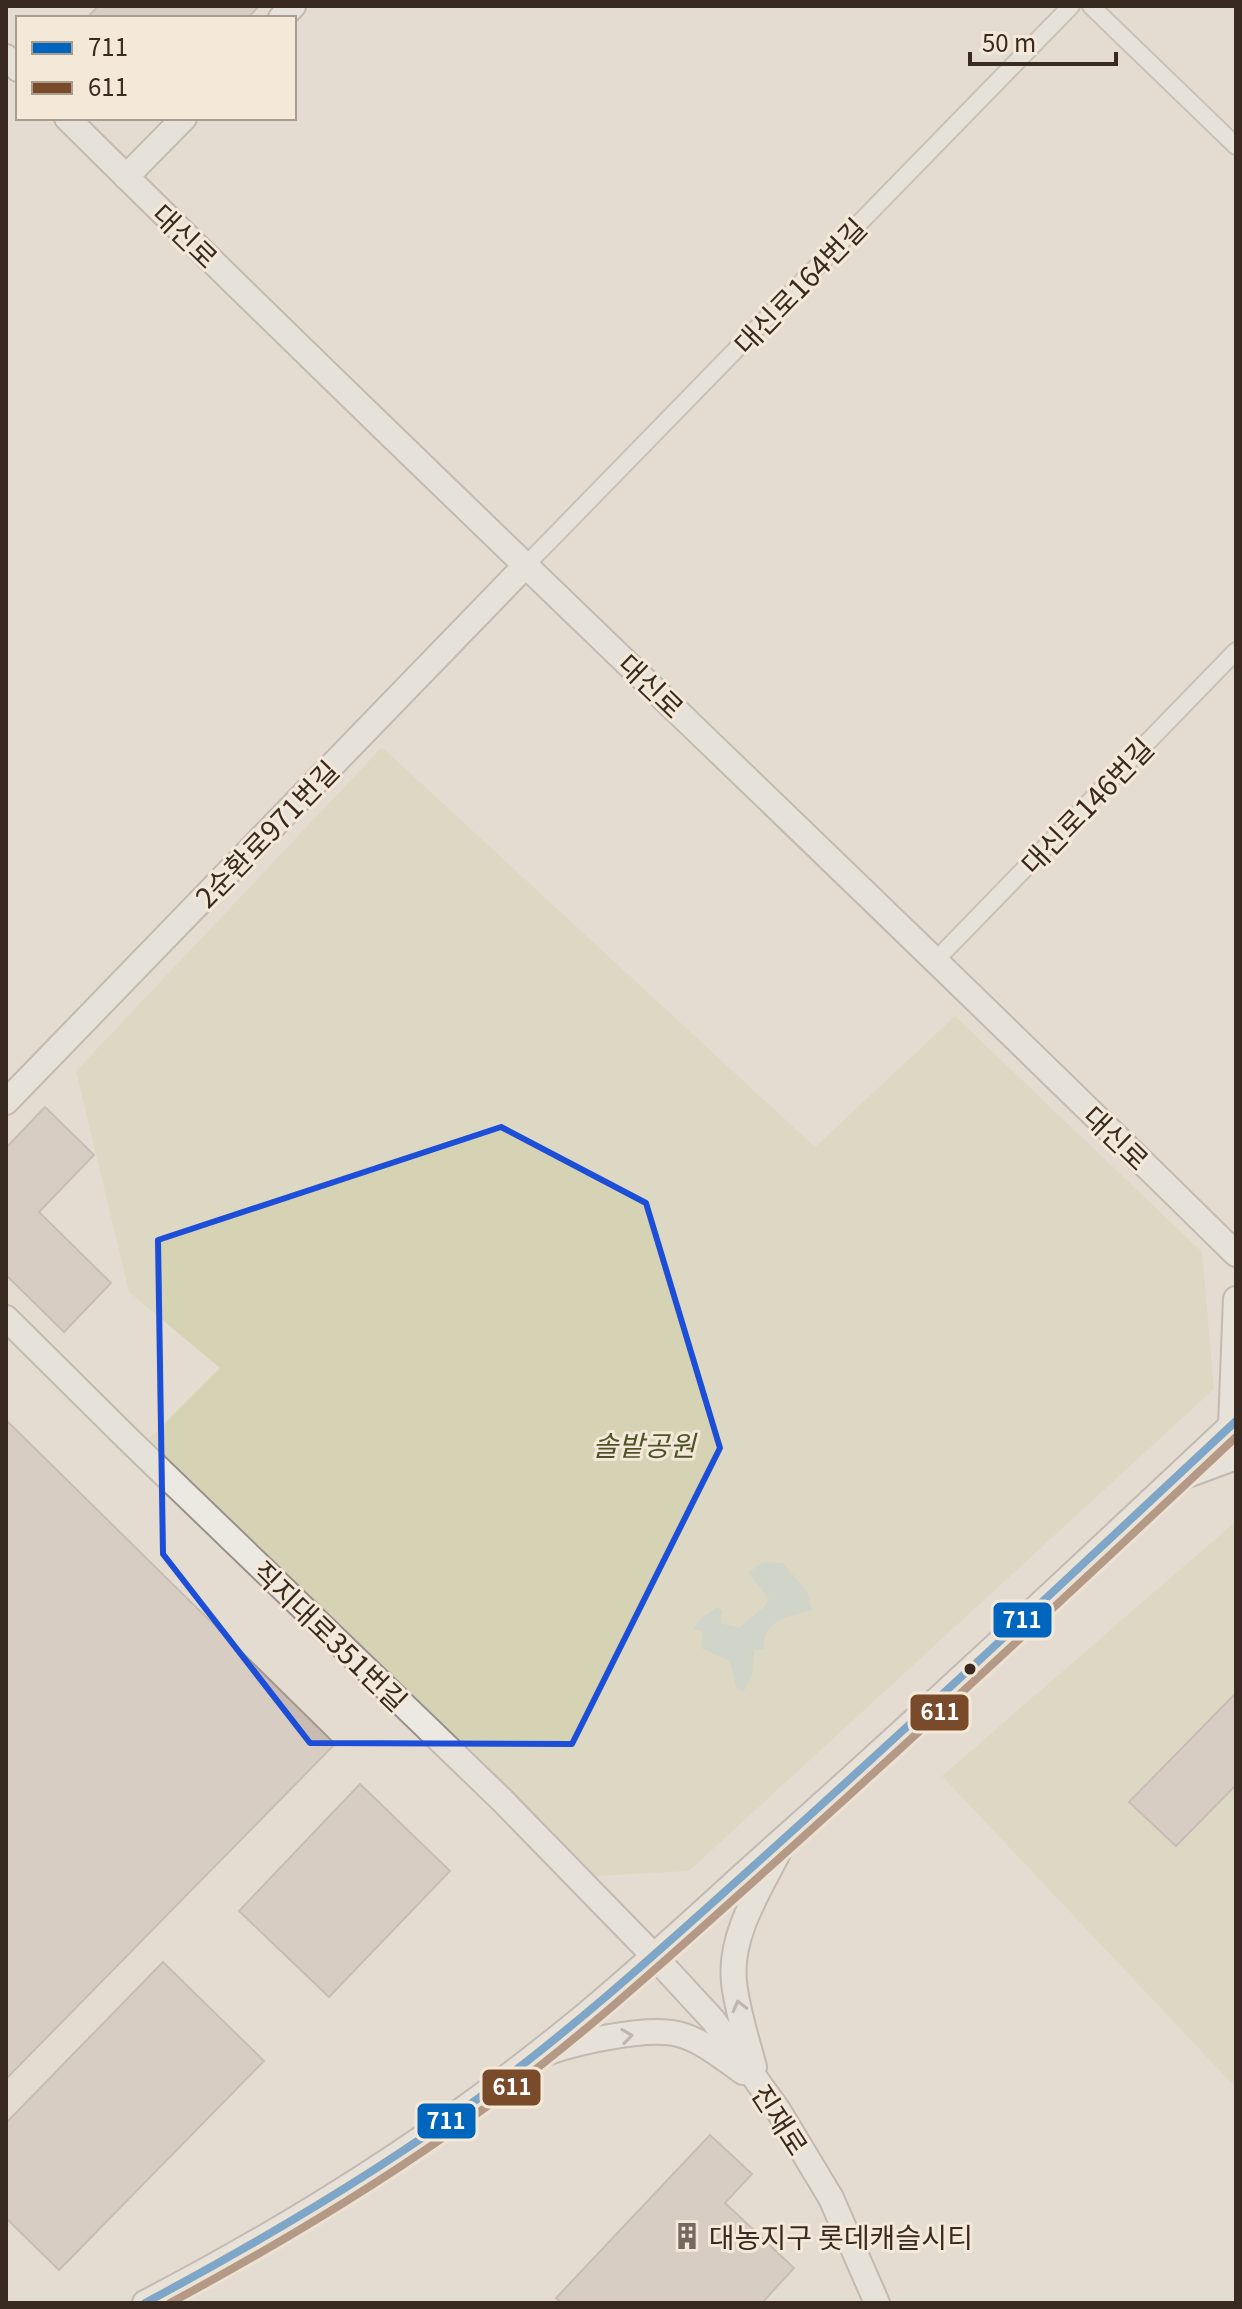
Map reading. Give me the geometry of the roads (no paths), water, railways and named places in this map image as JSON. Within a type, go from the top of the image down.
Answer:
[{"type":"street","name":"대신로164번길","points":[[527,564],[1071,6]]},
{"type":"street","points":[[1091,6],[1236,146]]},
{"type":"street","name":"대신로","points":[[69,120],[1231,1244]]},
{"type":"street","points":[[126,177],[182,120]]},
{"type":"street","name":"2순환로971번길","points":[[6,1102],[527,564]]},
{"type":"street","name":"대신로146번길","points":[[936,960],[1236,651]]},
{"type":"street","points":[[145,2303],[325,2201],[449,2119],[577,2022],[890,1744],[1233,1423],[1236,1299]]},
{"type":"street","name":"직지대로351번길","points":[[6,1318],[502,1800],[653,1955]]},
{"type":"street","points":[[1169,1483],[1236,1457]]},
{"type":"street","points":[[757,2081],[733,1981],[734,1953],[748,1914],[786,1836]]},
{"type":"street","name":"진재로","points":[[653,1955],[713,2020],[778,2110],[831,2198],[877,2303]]},
{"type":"street","points":[[524,2062],[605,2039],[656,2032],[677,2034],[711,2050],[757,2081]]},
{"type":"place","name":"대농지구 롯데캐슬시티","points":[[687,2236]]},
{"type":"park label","name":"솔밭공원","points":[[644,1444]]}]
